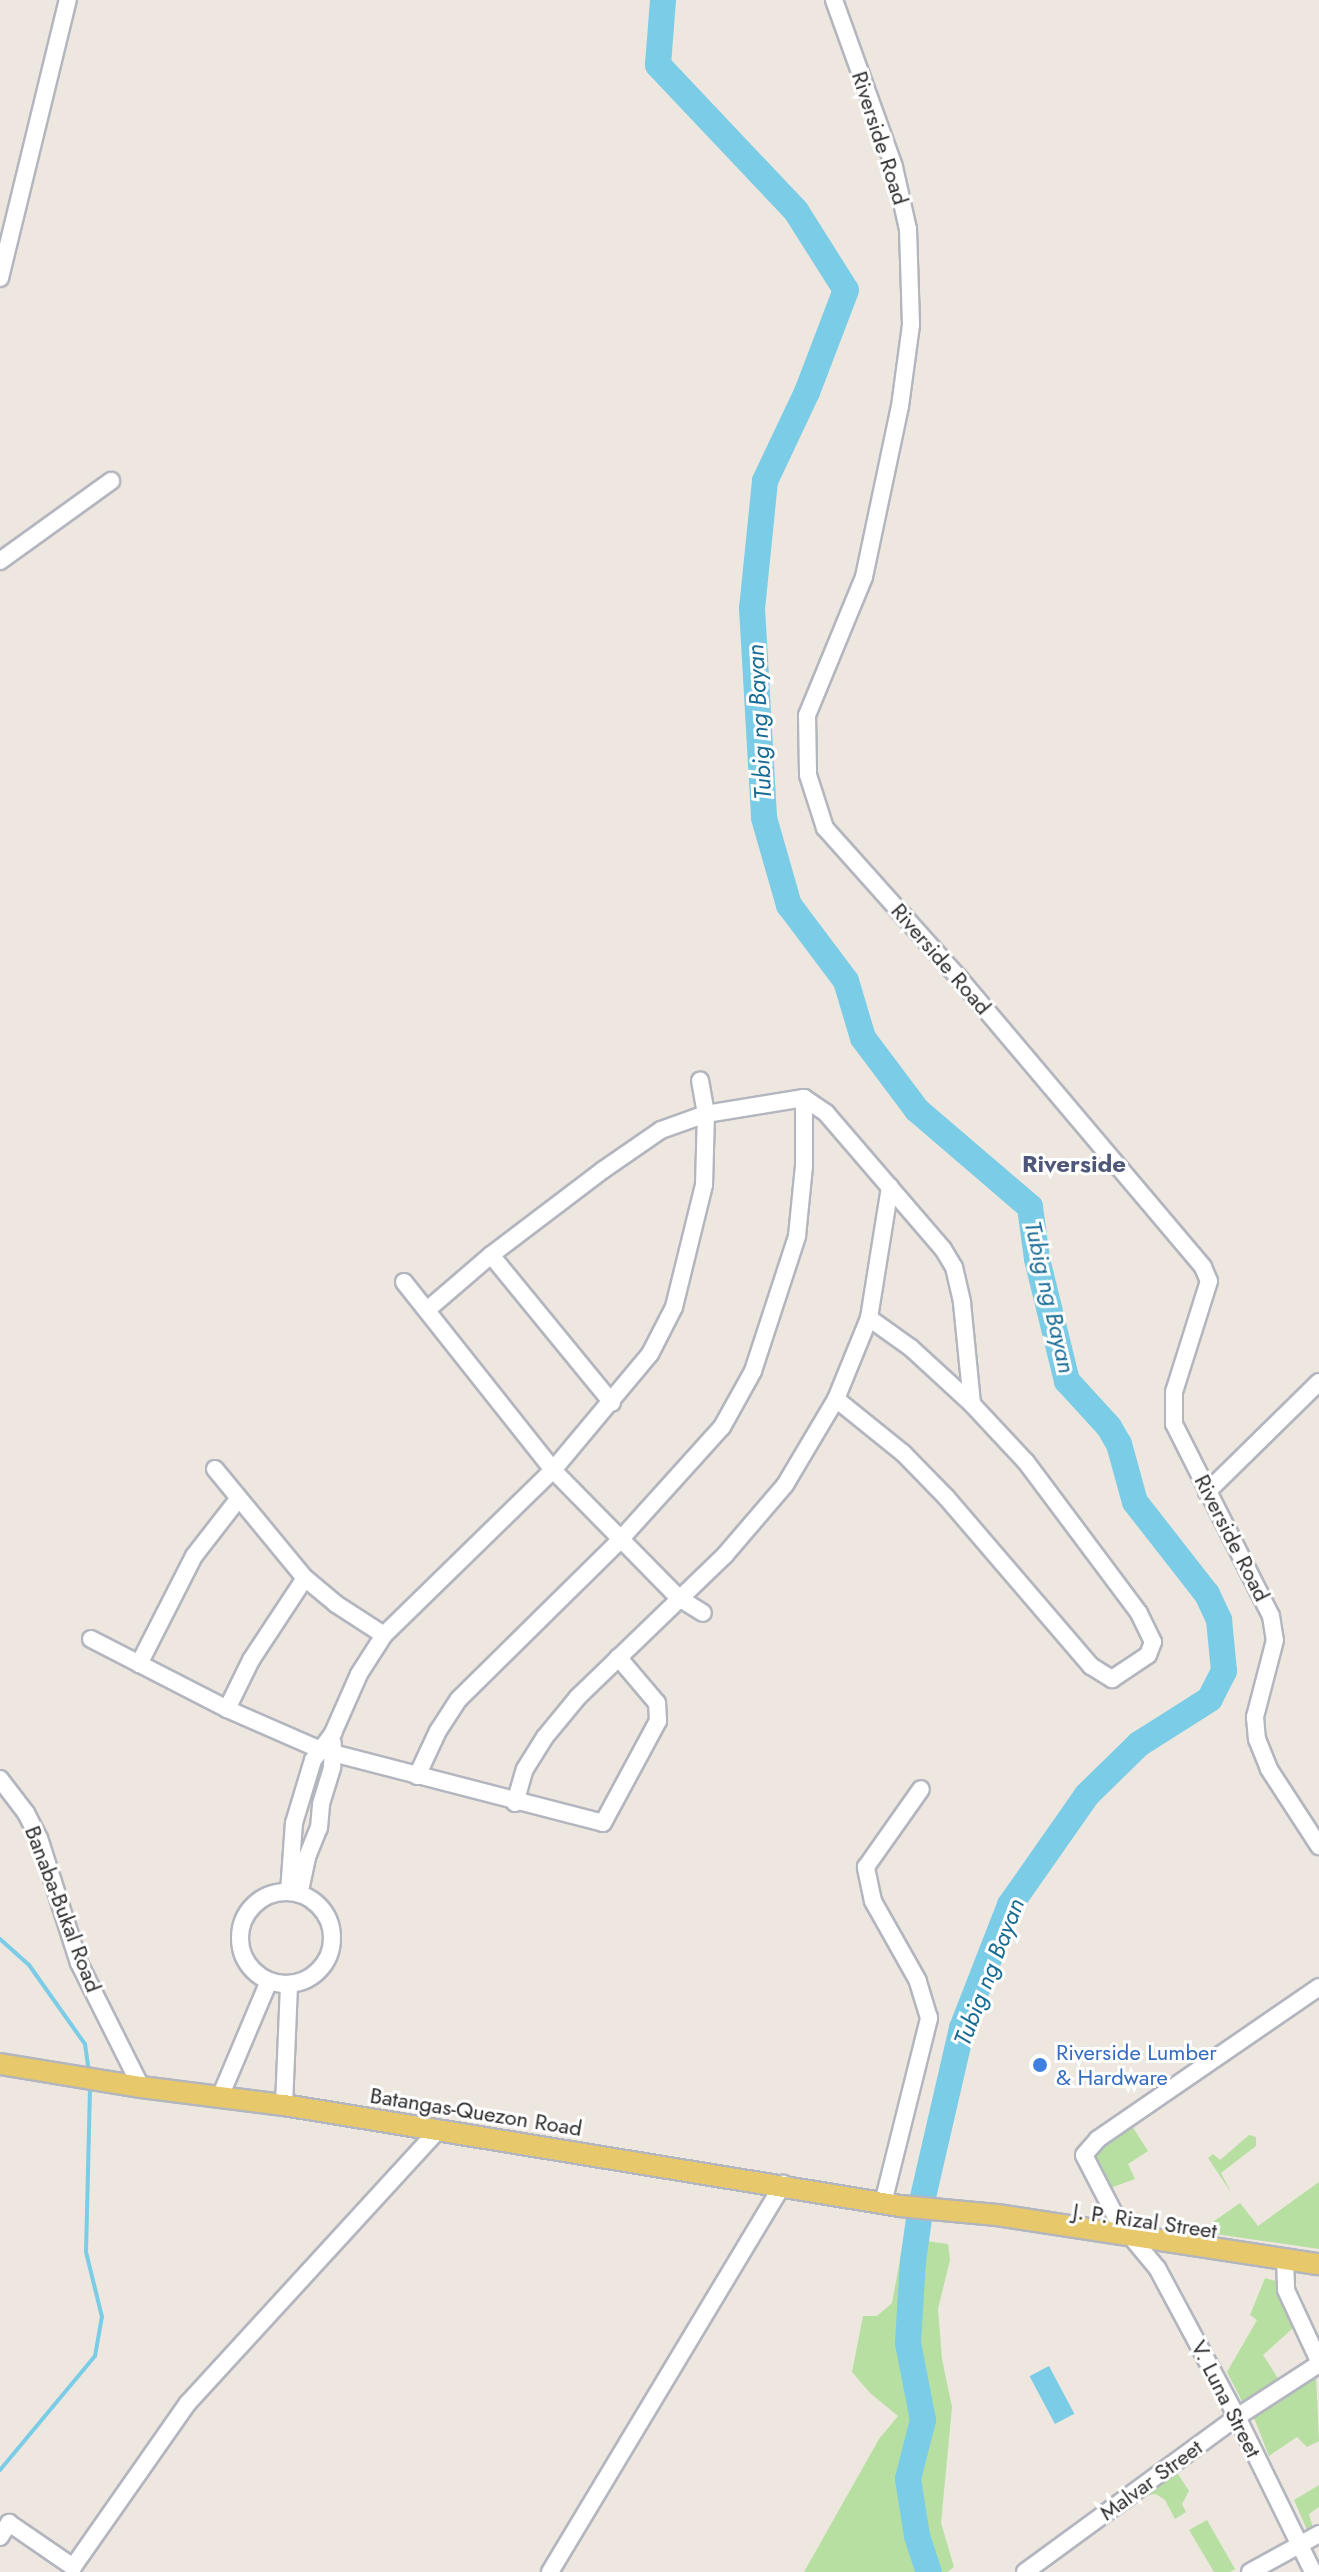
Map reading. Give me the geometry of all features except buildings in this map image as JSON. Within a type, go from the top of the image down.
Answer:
[{"type":"main road","name":"Batangas-Quezon Road","points":[[0,2064],[141,2087],[284,2105],[954,2213]]},
{"type":"main road","name":"J. P. Rizal Street","points":[[954,2213],[1284,2263],[1319,2264]]},
{"type":"main road","name":"J. P. Rizal Street","points":[[1284,2263],[1319,2274]]},
{"type":"street","points":[[0,278],[68,0]]},
{"type":"street","name":"Riverside Road","points":[[834,0],[894,167],[908,229],[911,325],[900,406],[864,577],[807,715],[808,775],[825,828],[959,978],[1203,1267],[1209,1281],[1174,1392],[1174,1424],[1271,1616],[1275,1640],[1255,1723],[1260,1749],[1319,1846]]},
{"type":"street","points":[[0,561],[111,481]]},
{"type":"street","points":[[295,1893],[307,1857],[318,1837],[327,1752],[333,1733],[359,1674],[384,1635],[553,1470],[650,1354],[674,1307],[704,1185],[706,1114],[700,1081]]},
{"type":"street","points":[[417,1776],[438,1731],[459,1699],[619,1541],[722,1427],[753,1371],[797,1236],[804,1166],[804,1098]]},
{"type":"street","points":[[427,1310],[491,1255],[661,1130],[706,1114],[804,1098],[826,1113],[943,1249],[954,1267],[962,1303],[972,1404]]},
{"type":"street","points":[[515,1803],[525,1769],[545,1737],[618,1657],[725,1555],[785,1485],[836,1399],[869,1318],[890,1187]]},
{"type":"street","points":[[491,1255],[612,1403]]},
{"type":"street","points":[[404,1282],[553,1470],[619,1541],[679,1598],[703,1613]]},
{"type":"street","points":[[836,1399],[903,1453],[946,1497],[1091,1666],[1112,1679],[1148,1655],[1153,1642],[1139,1613],[1026,1462],[972,1404],[911,1348],[869,1318]]},
{"type":"street","points":[[1207,1492],[1319,1382]]},
{"type":"street","points":[[215,1469],[305,1578],[336,1604],[384,1635]]},
{"type":"street","points":[[139,1664],[194,1556],[239,1498]]},
{"type":"street","points":[[227,1709],[251,1660],[305,1578]]},
{"type":"street","points":[[91,1639],[227,1709],[327,1752],[515,1803],[603,1823],[658,1721],[657,1703],[618,1657]]},
{"type":"street","points":[[295,1893],[294,1823],[304,1799],[311,1768],[327,1752]]},
{"type":"street","name":"Banaba-Bukal Road","points":[[0,1779],[26,1813],[39,1838],[79,1963],[141,2087]]},
{"type":"street","points":[[891,2204],[929,2018],[918,1981],[873,1901],[866,1867],[921,1789]]},
{"type":"street","points":[[304,1799],[321,1804]]},
{"type":"street","points":[[295,1893],[319,1906],[328,1918],[332,1948],[317,1974],[289,1985],[269,1981],[257,1974],[242,1952],[242,1926],[256,1904],[267,1896],[295,1893]]},
{"type":"street","points":[[220,2097],[269,1981]]},
{"type":"street","points":[[284,2105],[289,1985]]},
{"type":"street","name":"V. Luna Street","points":[[1313,2572],[1237,2417],[1157,2268],[1118,2221],[1085,2162],[1084,2151],[1319,1987]]},
{"type":"street","points":[[0,2537],[9,2523],[73,2567],[188,2403],[437,2131]]},
{"type":"street","points":[[550,2572],[783,2184]]},
{"type":"street","points":[[1284,2263],[1290,2301],[1319,2362]]},
{"type":"street","name":"Malvar Street","points":[[1025,2572],[1237,2417],[1319,2362]]},
{"type":"street","points":[[1250,2572],[1319,2534]]},
{"type":"green space","points":[[1132,2126],[1148,2151],[1128,2164],[1135,2179],[1110,2188],[1093,2156]]},
{"type":"green space","points":[[1249,2135],[1256,2137],[1256,2146],[1221,2173],[1232,2194],[1208,2158],[1213,2154],[1220,2160]]},
{"type":"green space","points":[[1319,2182],[1319,2249],[1209,2233],[1210,2224],[1240,2203],[1258,2226]]},
{"type":"green space","points":[[904,2238],[948,2244],[950,2260],[938,2309],[942,2359],[952,2407],[941,2523],[954,2567],[947,2572],[804,2572],[879,2439],[898,2416],[870,2393],[852,2372],[863,2316],[877,2316],[892,2303]]},
{"type":"green space","points":[[1265,2278],[1276,2281],[1293,2328],[1263,2355],[1279,2380],[1244,2405],[1227,2372],[1257,2320],[1250,2315]]},
{"type":"green space","points":[[1316,2375],[1319,2441],[1307,2447],[1297,2437],[1269,2456],[1254,2418]]},
{"type":"green space","points":[[1176,2471],[1189,2491],[1182,2504],[1186,2512],[1175,2519],[1165,2500],[1156,2494],[1149,2495],[1148,2491]]},
{"type":"green space","points":[[1319,2485],[1319,2507],[1309,2514],[1313,2528],[1307,2530],[1294,2500]]},
{"type":"green space","points":[[1207,2520],[1235,2569],[1230,2572],[1214,2572],[1189,2530]]},
{"type":"water","points":[[1049,2366],[1074,2414],[1055,2424],[1030,2376]]},
{"type":"waterway","name":"Tubig ng Bayan","points":[[663,0],[658,65],[796,211],[846,290],[807,392],[765,481],[752,608],[764,818],[789,905],[846,981],[863,1038],[917,1110],[1030,1207],[1037,1259],[1067,1381],[1109,1427],[1119,1444],[1135,1502],[1207,1594],[1219,1620],[1224,1671],[1210,1699],[1139,1744],[1087,1795],[1010,1905],[962,2028],[921,2205],[913,2261],[908,2343],[923,2420],[908,2479],[917,2536],[929,2572]]},
{"type":"waterway","points":[[0,1939],[29,1965],[85,2044],[89,2073]]},
{"type":"waterway","points":[[0,2470],[95,2356],[102,2317],[86,2252],[90,2086]]},
{"type":"place","name":"Riverside Lumber & Hardware","points":[[1040,2065]]},
{"type":"district","name":"Riverside","points":[[1074,1164]]}]
